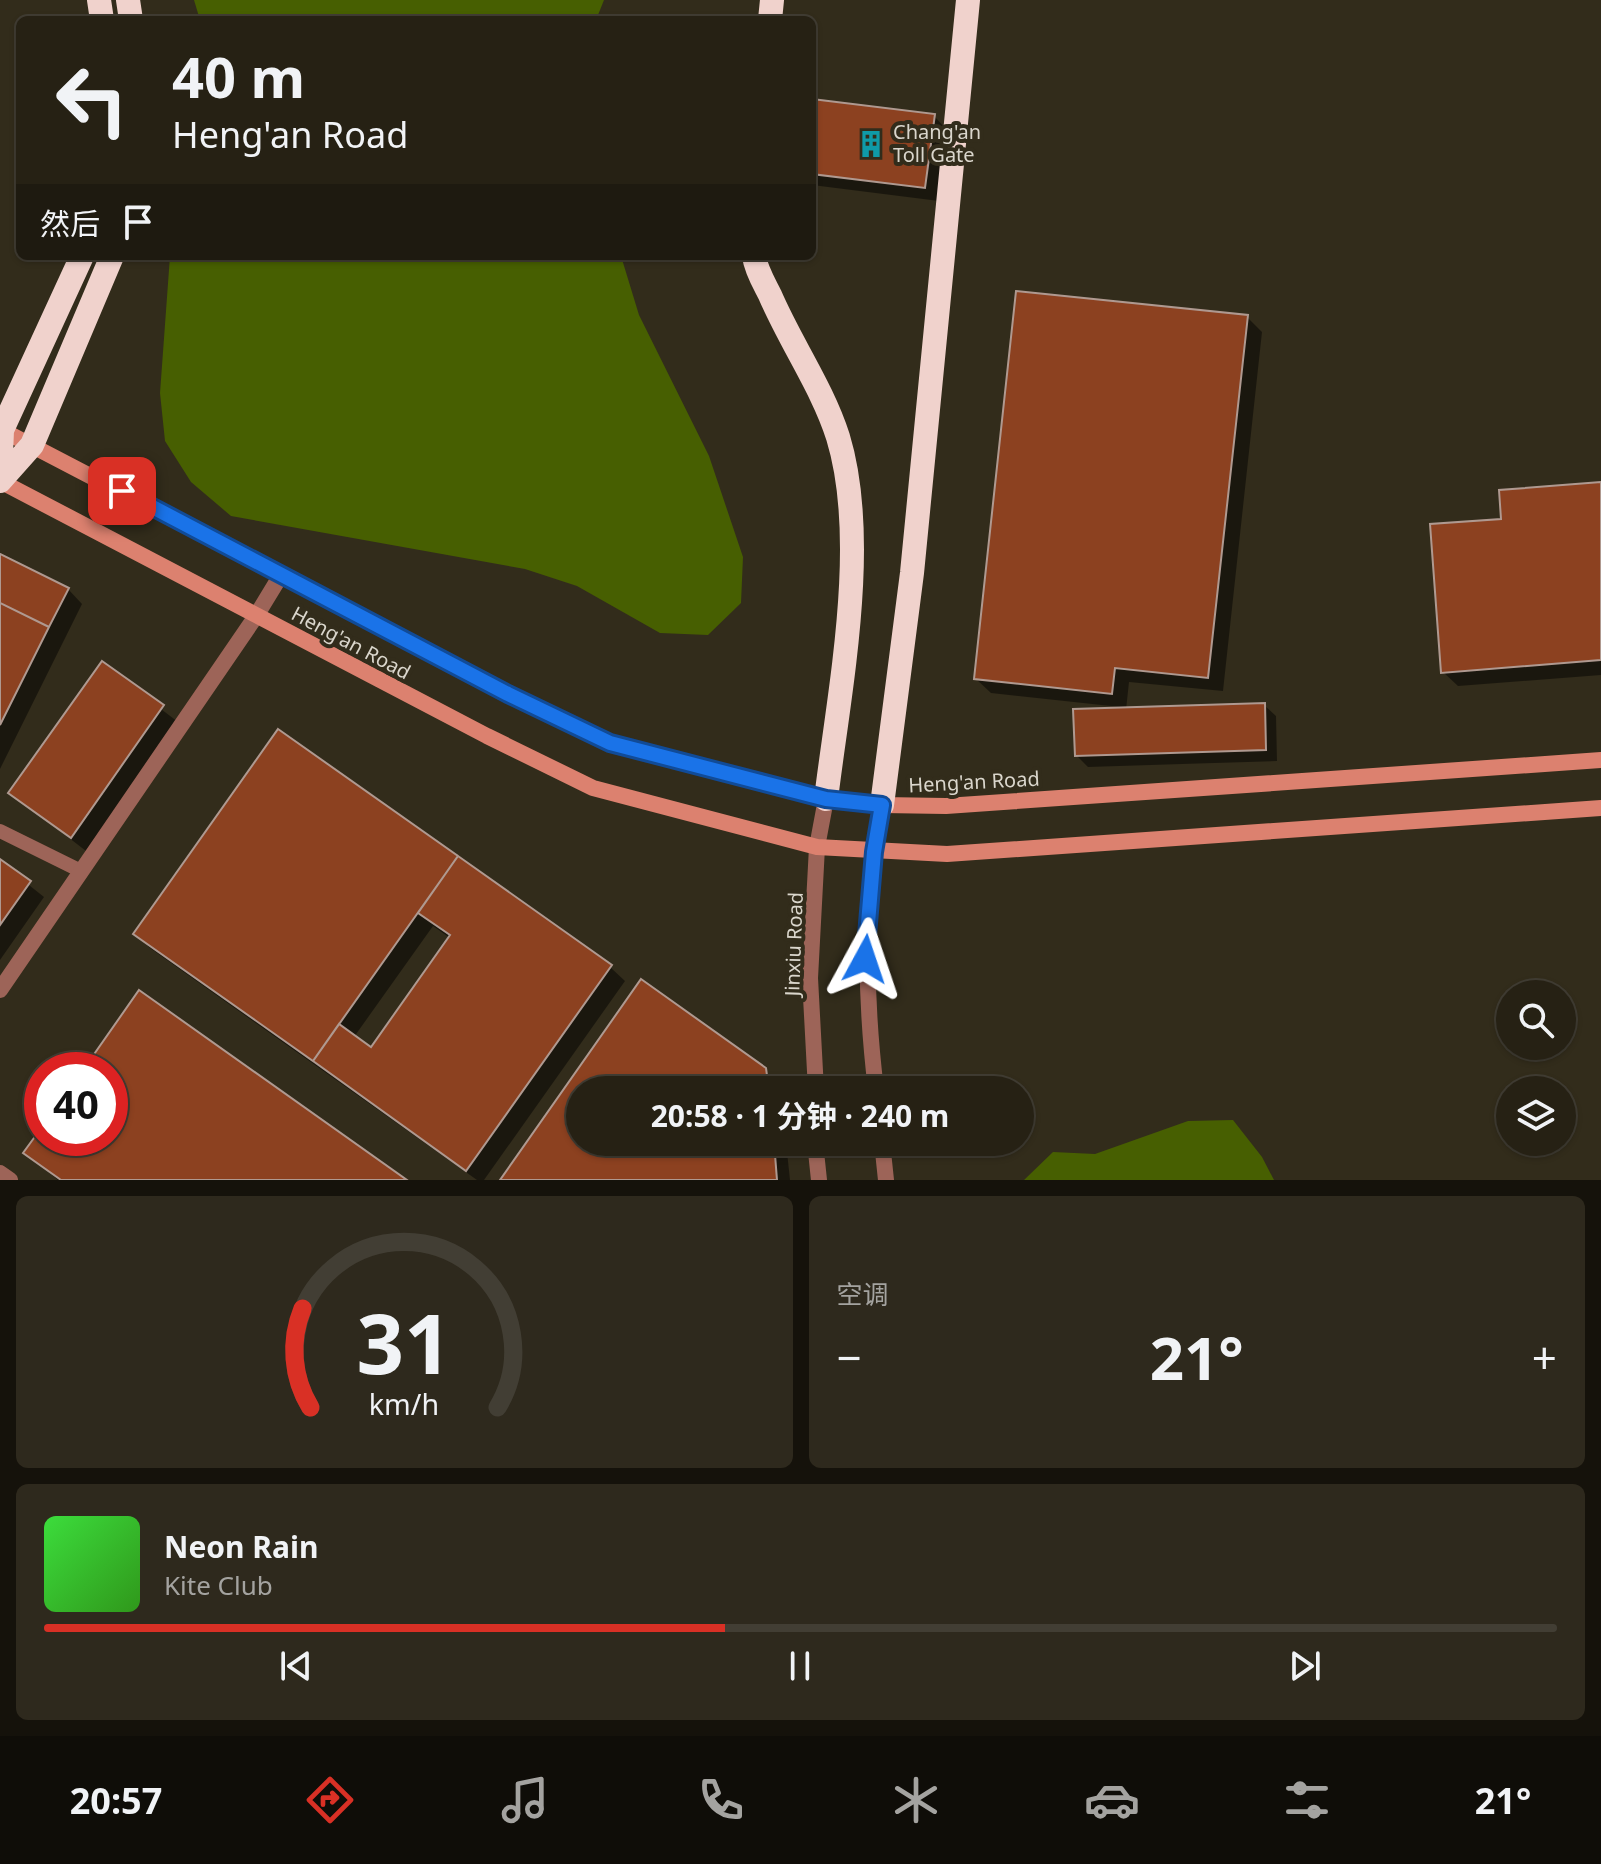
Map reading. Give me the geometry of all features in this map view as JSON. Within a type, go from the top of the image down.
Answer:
[{"type":"highway","points":[[882,805],[912,573],[968,0]]},
{"type":"highway","points":[[0,481],[1,429],[80,260]]},
{"type":"highway","points":[[0,481],[32,445],[110,260]]},
{"type":"highway","points":[[756,260],[780,318],[819,389],[839,440],[850,517],[851,592],[826,799]]},
{"type":"main road","name":"Heng'an Road","points":[[1,429],[610,743],[826,799],[882,805],[946,806],[1601,760]]},
{"type":"main road","name":"Heng'an Road","points":[[0,481],[593,788],[817,847],[947,854],[1601,808]]},
{"type":"street","points":[[0,990],[281,575]]},
{"type":"street","name":"Jinxiu Road","points":[[815,1076],[810,978],[817,847],[826,799]]},
{"type":"street","points":[[875,1076],[865,959],[874,852],[882,805]]},
{"type":"street","points":[[816,1156],[819,1180]]},
{"type":"street","points":[[883,1156],[886,1180]]},
{"type":"street","points":[[0,1173],[10,1180]]},
{"type":"lane","points":[[0,831],[81,871]]},
{"type":"green space","points":[[194,0],[604,0],[598,16],[199,16]]},
{"type":"green space","points":[[170,260],[622,260],[639,315],[709,456],[743,557],[741,603],[708,635],[660,633],[577,586],[525,569],[231,516],[191,482],[165,441],[160,393]]},
{"type":"green space","points":[[1233,1120],[1262,1157],[1274,1180],[1024,1180],[1053,1152],[1095,1154],[1188,1121]]},
{"type":"building","name":"Chang'an Toll Gate","points":[[816,99],[935,114],[925,188],[816,174]]},
{"type":"building","points":[[1016,291],[1248,315],[1208,678],[1115,668],[1112,694],[974,679]]},
{"type":"building","points":[[1601,482],[1601,660],[1441,673],[1430,524],[1501,519],[1499,490]]},
{"type":"building","points":[[0,554],[69,588],[49,627],[0,603]]},
{"type":"building","points":[[0,603],[49,627],[0,725]]},
{"type":"building","points":[[102,661],[164,705],[71,838],[8,793]]},
{"type":"building","points":[[1265,703],[1266,750],[1075,756],[1073,709]]},
{"type":"building","points":[[278,729],[458,856],[313,1061],[133,934]]},
{"type":"building","points":[[458,856],[612,965],[466,1171],[313,1061],[339,1024],[371,1047],[450,935],[418,913]]},
{"type":"building","points":[[0,859],[31,881],[0,925]]},
{"type":"building","points":[[641,979],[766,1068],[767,1076],[573,1076]]},
{"type":"building","points":[[139,990],[407,1180],[61,1180],[27,1156],[128,1156],[128,1052],[96,1052]]},
{"type":"building","points":[[566,1086],[566,1156],[775,1156],[777,1180],[500,1180]]},
{"type":"place","name":"Chang'an Toll Gate","points":[[871,144]]},
{"type":"route","points":[[122,491],[508,694],[610,743],[826,799],[882,805],[874,852],[865,959]]}]
